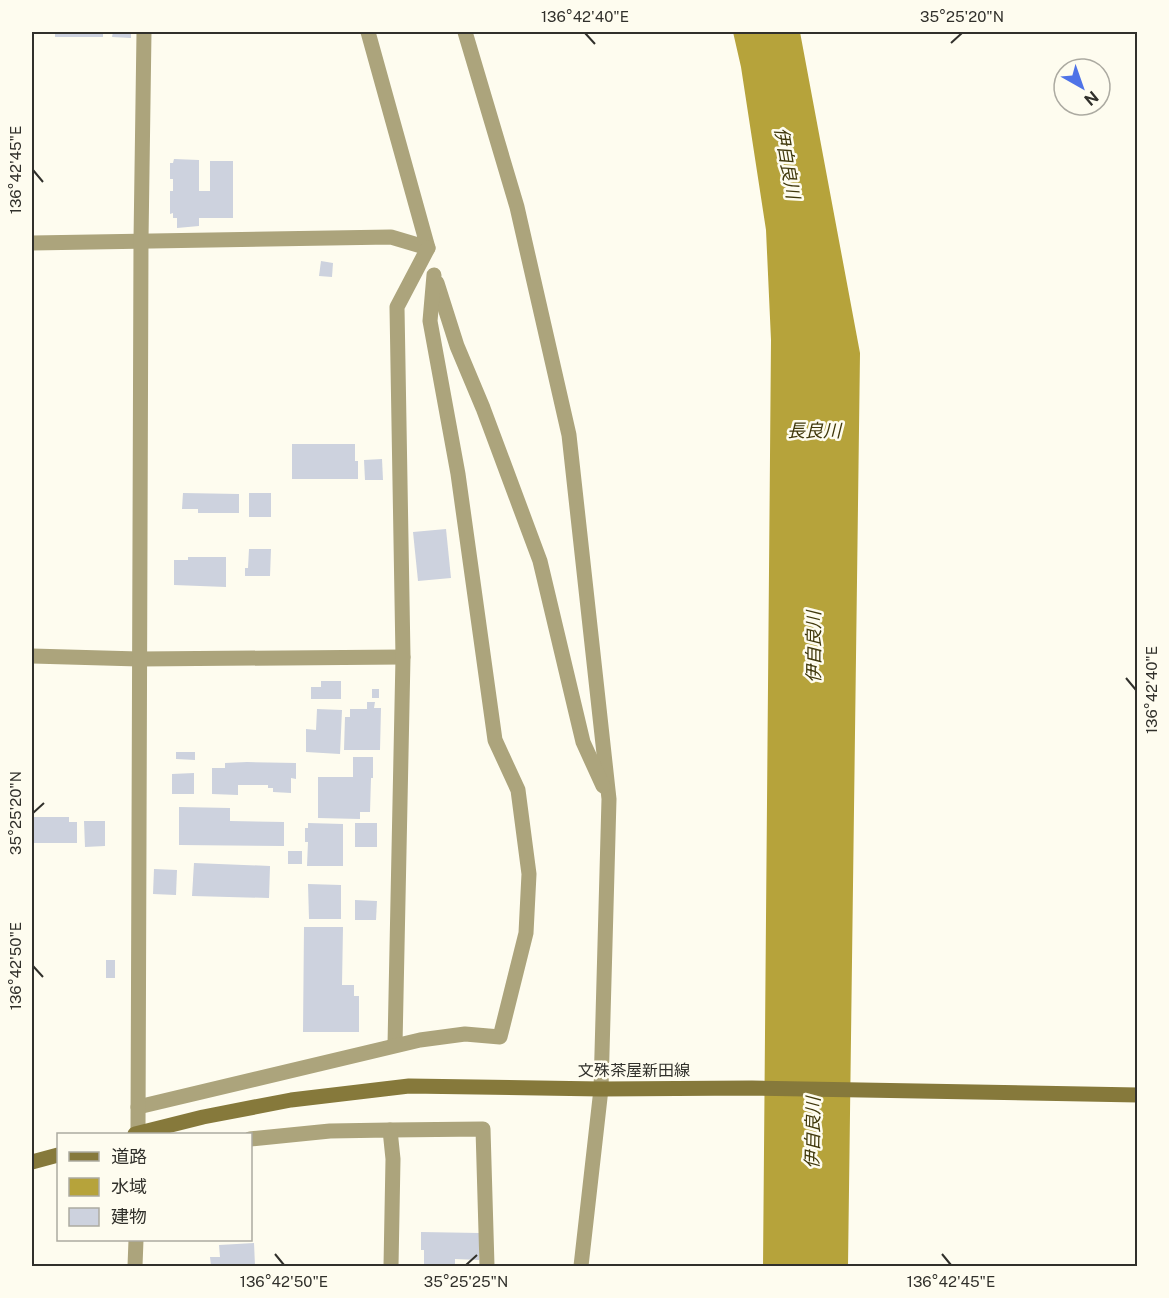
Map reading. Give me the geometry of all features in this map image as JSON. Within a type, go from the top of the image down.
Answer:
[{"type":"main road","name":"文殊茶屋新田線","points":[[141,1133],[203,1117],[291,1100],[409,1086],[601,1089],[764,1088],[1137,1095]]},
{"type":"main road","points":[[32,1162],[57,1155]]},
{"type":"street","points":[[137,1133],[144,32]]},
{"type":"street","points":[[368,32],[434,275],[457,346],[483,408],[540,561],[584,742],[609,799]]},
{"type":"street","points":[[465,32],[517,207],[569,435],[609,799],[601,1089],[581,1266]]},
{"type":"street","points":[[32,243],[391,237],[428,248]]},
{"type":"street","points":[[395,1045],[403,657],[397,307],[428,248]]},
{"type":"street","points":[[138,1107],[395,1045],[465,1034],[501,1037],[526,933],[529,874],[518,790],[495,740],[458,474],[430,321],[434,275]]},
{"type":"street","points":[[32,656],[139,659],[403,657]]},
{"type":"street","points":[[252,1139],[330,1131],[483,1128],[487,1266]]},
{"type":"street","points":[[390,1130],[393,1159],[391,1266]]},
{"type":"street","points":[[135,1266],[136,1241]]},
{"type":"water","name":"長良川","points":[[733,32],[800,32],[860,353],[848,1266],[763,1266],[771,340],[766,230],[741,67]]},
{"type":"building","points":[[55,32],[103,32],[103,37],[55,37]]},
{"type":"building","points":[[113,32],[131,32],[131,38],[112,37]]},
{"type":"building","points":[[174,159],[199,160],[199,191],[210,191],[210,161],[233,161],[233,218],[199,218],[199,226],[177,228],[177,218],[173,218],[173,213],[170,214],[170,191],[173,191],[173,179],[170,179],[170,163],[173,163]]},
{"type":"building","points":[[321,261],[333,263],[332,277],[319,276]]},
{"type":"building","points":[[292,444],[355,444],[358,479],[292,479]]},
{"type":"building","points":[[382,459],[383,480],[365,480],[364,460]]},
{"type":"building","points":[[183,493],[239,494],[239,513],[198,513],[198,509],[182,509]]},
{"type":"building","points":[[249,493],[271,493],[271,517],[249,517]]},
{"type":"building","points":[[446,529],[451,578],[418,581],[413,532]]},
{"type":"building","points":[[249,549],[271,549],[270,576],[245,576]]},
{"type":"building","points":[[188,557],[226,557],[226,587],[174,585],[174,560],[188,560]]},
{"type":"building","points":[[321,681],[341,681],[341,699],[311,699],[311,687],[321,687]]},
{"type":"building","points":[[372,689],[379,689],[379,698],[372,698]]},
{"type":"building","points":[[367,702],[375,702],[374,708],[381,708],[380,750],[344,750],[345,717],[350,717],[350,709],[367,709]]},
{"type":"building","points":[[317,709],[342,710],[340,754],[306,752],[306,729],[316,730]]},
{"type":"building","points":[[176,752],[195,752],[195,760],[176,759]]},
{"type":"building","points":[[353,757],[373,757],[370,812],[360,812],[360,819],[318,818],[318,777],[353,777]]},
{"type":"building","points":[[225,763],[296,763],[296,779],[291,778],[291,793],[273,792],[273,788],[268,788],[268,785],[238,785],[238,795],[212,794],[212,768],[225,768]]},
{"type":"building","points":[[194,773],[194,794],[172,794],[172,774]]},
{"type":"building","points":[[179,807],[230,808],[230,821],[284,822],[284,846],[179,845]]},
{"type":"building","points":[[32,817],[69,817],[69,822],[77,822],[77,843],[32,843]]},
{"type":"building","points":[[84,821],[105,821],[105,846],[85,847]]},
{"type":"building","points":[[308,823],[343,824],[343,866],[307,866],[308,842],[305,842],[305,828],[308,828]]},
{"type":"building","points":[[355,823],[377,823],[377,847],[355,847]]},
{"type":"building","points":[[288,851],[302,851],[302,864],[288,864]]},
{"type":"building","points":[[194,863],[270,866],[269,898],[192,896]]},
{"type":"building","points":[[154,869],[177,870],[176,895],[153,894]]},
{"type":"building","points":[[308,884],[341,885],[341,919],[309,919]]},
{"type":"building","points":[[355,900],[377,901],[376,920],[355,920]]},
{"type":"building","points":[[304,927],[343,927],[342,985],[354,985],[354,996],[359,996],[359,1032],[303,1032]]},
{"type":"building","points":[[106,960],[115,960],[115,978],[106,978]]},
{"type":"building","points":[[421,1232],[479,1233],[479,1260],[455,1259],[455,1264],[424,1264]]},
{"type":"building","points":[[254,1243],[255,1266],[211,1266],[210,1257],[220,1257],[219,1245]]},
{"type":"water label","name":"伊自良川","points":[[787,163]]},
{"type":"water label","name":"伊自良川","points":[[814,647]]},
{"type":"water label","name":"伊自良川","points":[[813,1133]]}]
